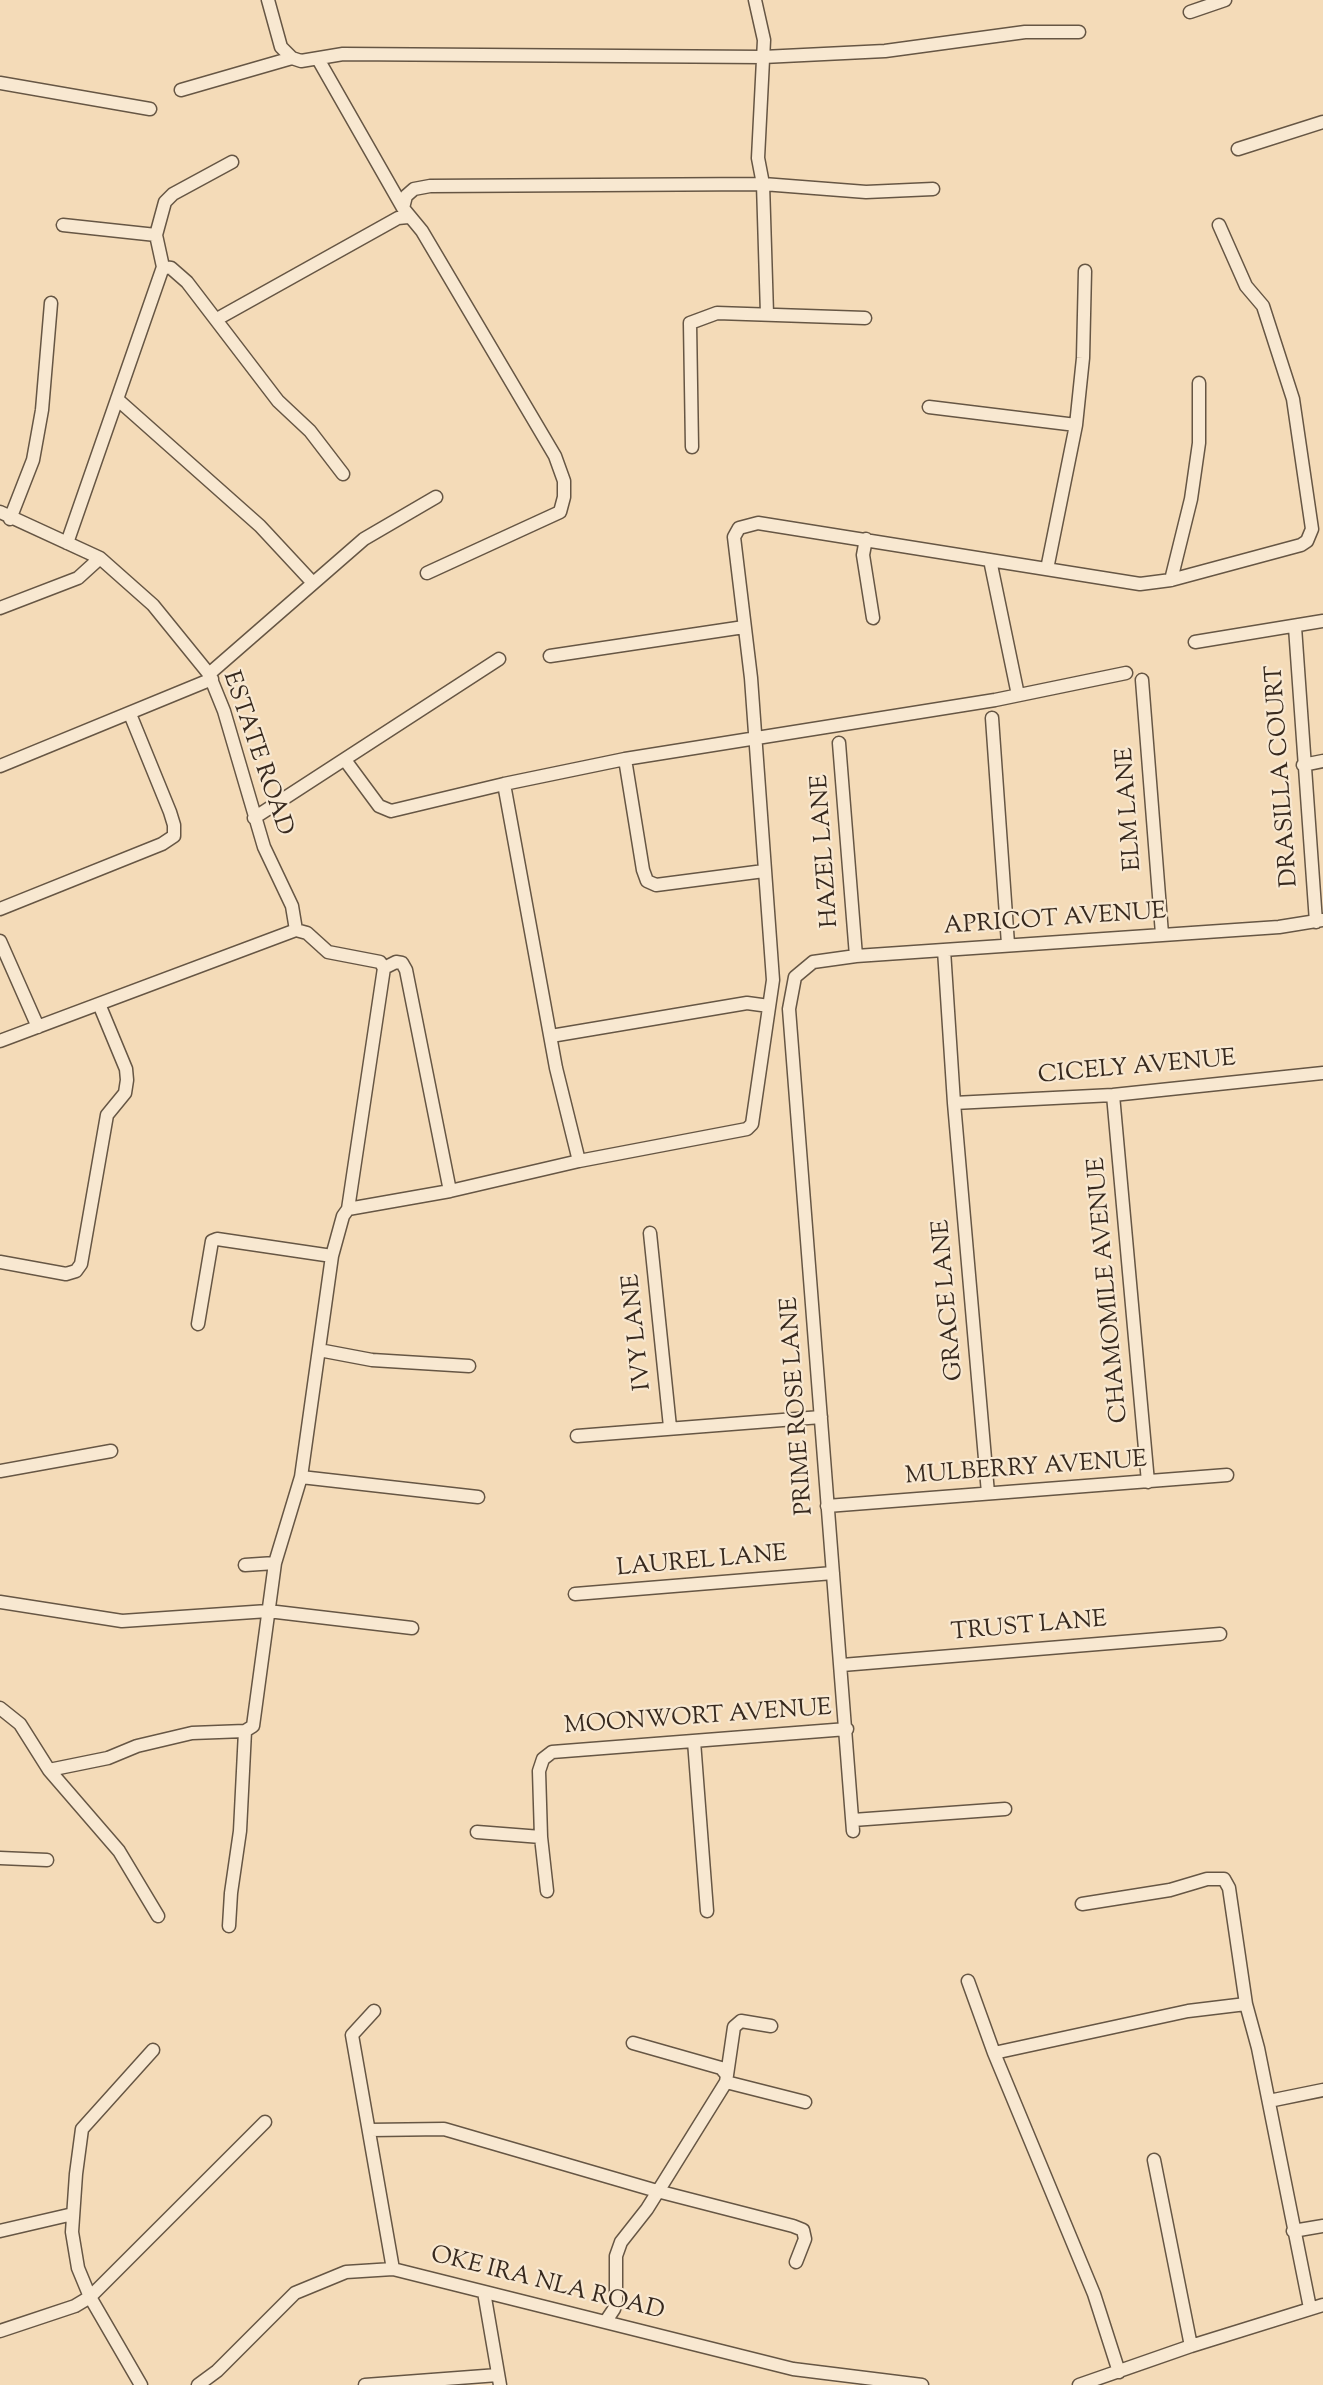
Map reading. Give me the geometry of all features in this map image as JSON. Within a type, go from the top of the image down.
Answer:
[{"type":"street","points":[[268,0],[281,47],[292,58],[301,61],[343,54],[763,57],[885,51],[1025,32],[1078,32]]},
{"type":"street","points":[[754,0],[764,40],[758,158],[763,184],[767,314]]},
{"type":"street","points":[[1190,12],[1225,0]]},
{"type":"street","points":[[181,90],[292,58]]},
{"type":"street","points":[[318,59],[405,213],[422,231],[555,456],[564,481],[561,512],[428,573]]},
{"type":"street","points":[[0,83],[150,109]]},
{"type":"street","points":[[1238,148],[1323,122]]},
{"type":"street","points":[[67,543],[163,267],[156,235],[165,202],[173,195],[232,162]]},
{"type":"street","points":[[405,213],[406,196],[414,189],[430,186],[763,184],[866,192],[933,189]]},
{"type":"street","points":[[217,319],[405,213]]},
{"type":"street","points":[[63,225],[156,235]]},
{"type":"street","points":[[348,1209],[450,1191],[579,1161],[747,1129],[752,1124],[773,980],[752,678],[734,537],[739,528],[758,523],[1140,584],[1171,580],[1301,545],[1307,541],[1312,529],[1290,388],[1263,306],[1246,286],[1219,225]]},
{"type":"street","points":[[163,267],[178,273],[217,319],[278,401],[310,431],[343,474]]},
{"type":"street","points":[[1047,569],[1076,425],[1083,358],[1085,272]]},
{"type":"street","points":[[5,515],[33,460],[42,410],[51,303]]},
{"type":"street","points":[[692,447],[690,323],[717,314],[865,318]]},
{"type":"street","points":[[1171,580],[1191,499],[1199,443],[1198,383]]},
{"type":"street","points":[[117,399],[260,526],[313,584]]},
{"type":"street","points":[[928,407],[1076,425]]},
{"type":"street","points":[[0,766],[130,714],[210,676],[364,539],[436,497]]},
{"type":"street","name":"ESTATE ROAD","points":[[5,515],[100,558],[153,605],[210,676],[224,711],[264,847],[292,906],[296,930]]},
{"type":"street","points":[[866,539],[863,555],[873,618]]},
{"type":"street","points":[[0,608],[78,578],[100,558]]},
{"type":"street","points":[[990,560],[1018,695]]},
{"type":"street","points":[[1195,642],[1323,621]]},
{"type":"street","points":[[550,656],[744,627]]},
{"type":"street","name":"DRASILLA COURT","points":[[1295,627],[1303,765],[1320,921]]},
{"type":"street","points":[[254,818],[499,659]]},
{"type":"street","points":[[345,760],[379,806],[391,811],[504,784],[625,759],[1018,695],[1126,673]]},
{"type":"street","name":"ELM LANE","points":[[1142,680],[1162,934]]},
{"type":"street","points":[[0,909],[162,844],[174,836],[174,825],[170,812],[130,714]]},
{"type":"street","points":[[993,718],[1008,944]]},
{"type":"street","name":"HAZEL LANE","points":[[839,743],[856,957]]},
{"type":"street","points":[[625,759],[643,870],[647,881],[656,885],[764,871]]},
{"type":"street","points":[[1303,765],[1323,761]]},
{"type":"street","points":[[504,784],[552,1036],[556,1068],[579,1161]]},
{"type":"street","name":"APRICOT AVENUE","points":[[795,977],[813,962],[856,957],[1008,944],[1280,927],[1320,921]]},
{"type":"street","points":[[0,1041],[296,930],[307,933],[328,952],[380,962],[384,968],[348,1209],[332,1256],[301,1477],[275,1563],[253,1726],[245,1731],[192,1733],[137,1746],[108,1758],[49,1770]]},
{"type":"street","points":[[0,941],[38,1026]]},
{"type":"street","name":"GRACE LANE","points":[[944,950],[954,1103],[988,1493]]},
{"type":"street","points":[[384,968],[396,962],[402,963],[406,970],[450,1191]]},
{"type":"street","name":"PRIME ROSE LANE","points":[[795,977],[789,1009],[853,1826],[1005,1809]]},
{"type":"street","points":[[552,1036],[747,1003],[769,1006]]},
{"type":"street","points":[[0,1262],[66,1274],[76,1271],[81,1264],[107,1115],[125,1093],[127,1080],[126,1070],[99,1004]]},
{"type":"street","name":"CICELY AVENUE","points":[[954,1103],[1113,1095],[1323,1073]]},
{"type":"street","name":"CHAMOMILE AVENUE","points":[[1113,1095],[1148,1482]]},
{"type":"street","name":"IVY LANE","points":[[650,1233],[670,1427]]},
{"type":"street","points":[[198,1324],[212,1241],[217,1239],[332,1256]]},
{"type":"street","points":[[319,1350],[372,1360],[469,1366]]},
{"type":"street","points":[[577,1436],[821,1417]]},
{"type":"street","points":[[0,1472],[111,1451]]},
{"type":"street","name":"MULBERRY AVENUE","points":[[827,1506],[1227,1475]]},
{"type":"street","points":[[301,1477],[478,1497]]},
{"type":"street","points":[[245,1565],[275,1563]]},
{"type":"street","name":"LAUREL LANE","points":[[575,1594],[833,1574]]},
{"type":"street","points":[[0,1602],[122,1621],[268,1611],[412,1629]]},
{"type":"street","name":"TRUST LANE","points":[[842,1665],[1220,1634]]},
{"type":"street","points":[[0,1708],[20,1724],[49,1770],[119,1851],[158,1916]]},
{"type":"street","name":"MOONWORT AVENUE","points":[[541,1837],[539,1771],[543,1760],[552,1752],[846,1729]]},
{"type":"street","points":[[229,1926],[231,1893],[240,1831],[245,1731]]},
{"type":"street","points":[[694,1741],[706,1911]]},
{"type":"street","points":[[477,1832],[541,1837],[548,1891]]},
{"type":"street","points":[[0,1858],[47,1860]]},
{"type":"street","points":[[1082,1904],[1170,1890],[1207,1879],[1224,1880],[1230,1888],[1246,2004],[1253,2025],[1310,2308]]},
{"type":"street","points":[[968,1981],[994,2053],[1094,2294],[1119,2372]]},
{"type":"street","points":[[994,2053],[1188,2011],[1246,2004]]},
{"type":"street","points":[[374,2011],[352,2035],[393,2269]]},
{"type":"street","points":[[606,2321],[614,2309],[616,2300],[616,2256],[621,2242],[657,2191],[726,2078],[737,2022],[771,2026]]},
{"type":"street","points":[[633,2043],[721,2068],[726,2078],[805,2102]]},
{"type":"street","points":[[141,2385],[90,2297],[74,2251],[73,2214],[82,2129],[153,2050]]},
{"type":"street","points":[[1269,2101],[1323,2090]]},
{"type":"street","points":[[0,2331],[75,2306],[90,2297],[265,2122]]},
{"type":"street","points":[[369,2130],[444,2129],[657,2191],[803,2230],[806,2239],[796,2262]]},
{"type":"street","points":[[1154,2160],[1191,2346]]},
{"type":"street","points":[[0,2231],[73,2214]]},
{"type":"street","points":[[1293,2231],[1323,2226]]},
{"type":"street","name":"OKE IRA NLA ROAD","points":[[198,2385],[217,2371],[296,2293],[346,2272],[393,2269],[606,2321],[811,2379],[922,2385]]},
{"type":"street","points":[[365,2385],[499,2380],[484,2292]]},
{"type":"street","points":[[1079,2385],[1191,2346],[1323,2305]]}]
